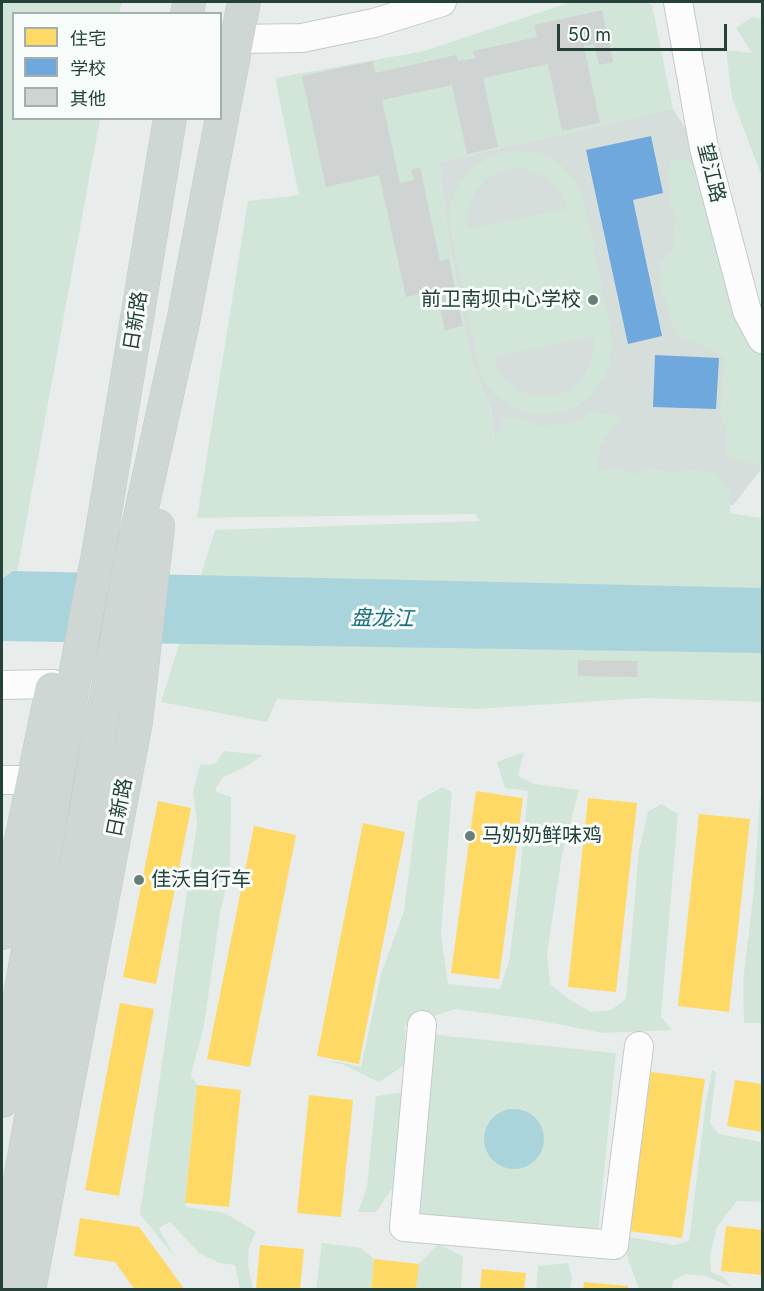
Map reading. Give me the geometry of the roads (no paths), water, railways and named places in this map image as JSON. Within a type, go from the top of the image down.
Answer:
[{"type":"main road","name":"日新路","points":[[222,118],[244,2]]},
{"type":"main road","name":"日新路","points":[[2,1101],[65,736],[63,685],[148,251],[170,120]]},
{"type":"main road","name":"日新路","points":[[2,1280],[98,744],[123,688],[183,322],[222,120]]},
{"type":"main road","name":"日新路","points":[[2,933],[17,780],[63,685]]},
{"type":"main road","name":"日新路","points":[[29,1290],[136,721],[123,688]]},
{"type":"street","points":[[237,39],[302,38],[374,24],[442,2]]},
{"type":"street","name":"望江路","points":[[678,2],[704,148],[747,310],[762,339]]},
{"type":"street","points":[[2,685],[63,685]]},
{"type":"street","points":[[422,1025],[404,1227],[614,1245],[639,1046]]},
{"type":"water","name":"盘龙江","points":[[13,571],[762,588],[762,653],[2,641],[2,579]]},
{"type":"water","points":[[514,1109],[535,1118],[544,1139],[535,1160],[514,1169],[493,1160],[484,1139],[493,1118]]},
{"type":"place","name":"前卫南坝中心学校","points":[[593,300]]},
{"type":"place","name":"马奶奶鲜味鸡","points":[[470,836]]},
{"type":"place","name":"佳沃自行车","points":[[139,880]]}]
